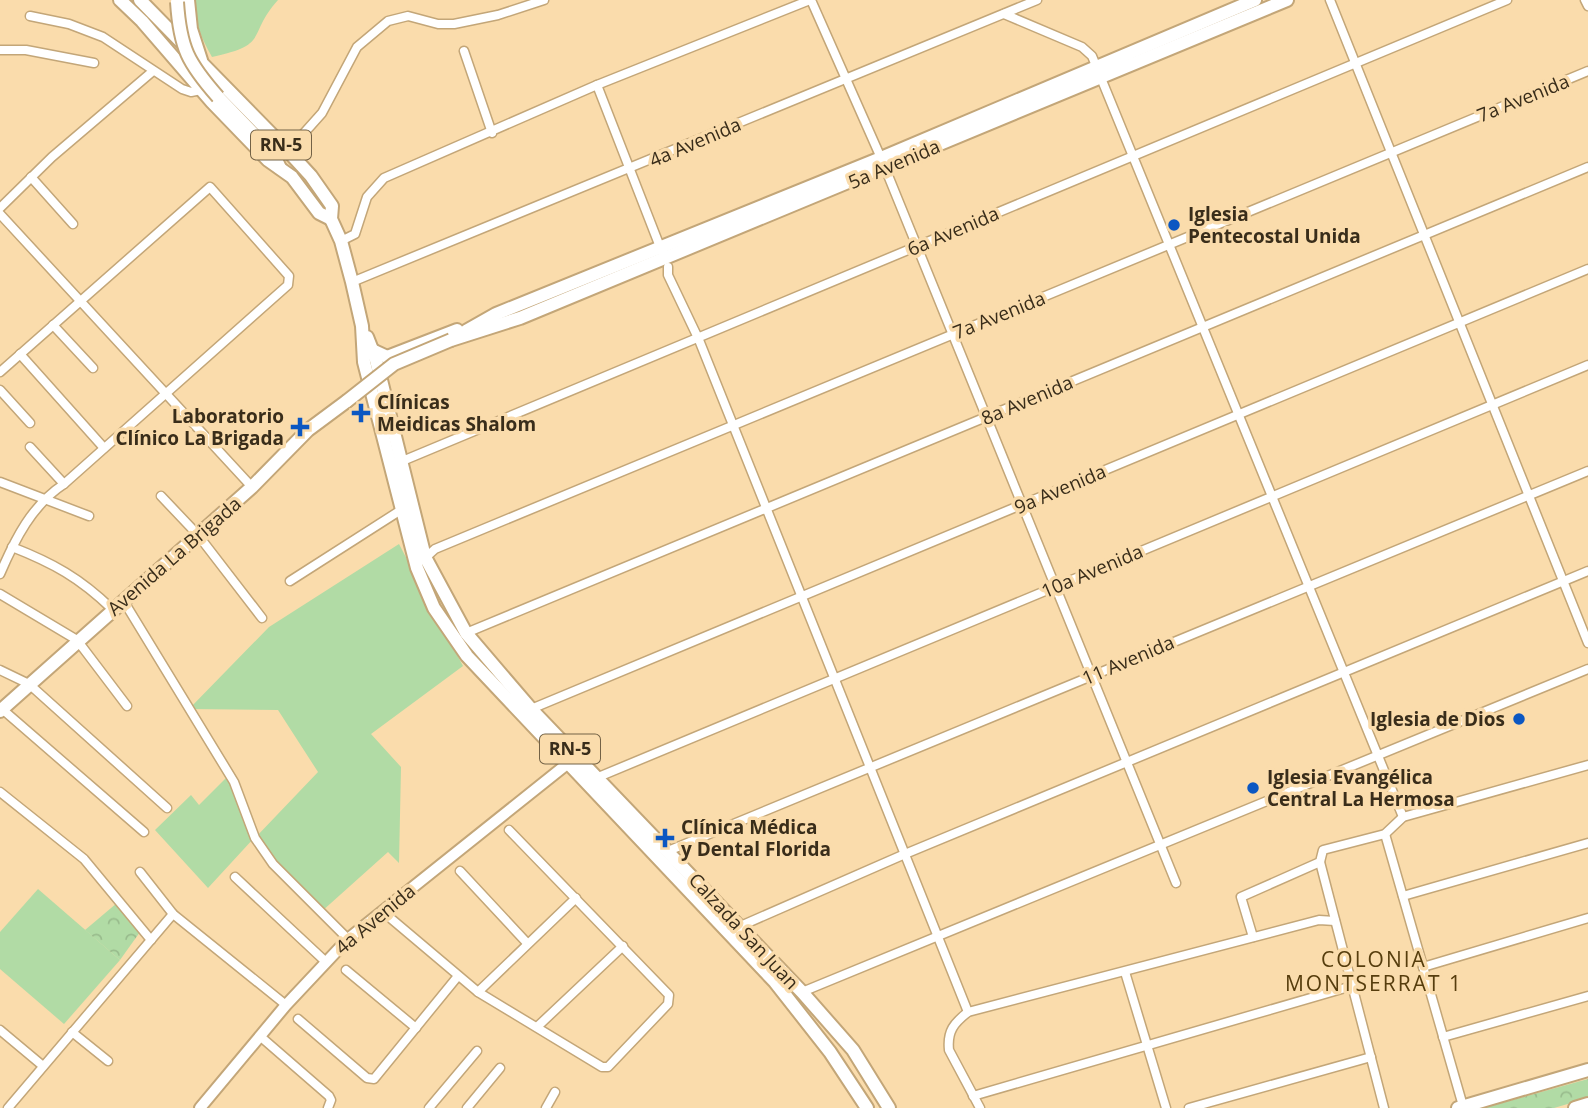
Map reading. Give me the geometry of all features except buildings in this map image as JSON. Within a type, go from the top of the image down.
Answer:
[{"type":"main road","name":"Calzada San Juan","points":[[120,0],[268,160],[305,191],[319,213],[331,219]]},
{"type":"main road","name":"Calzada San Juan","points":[[140,0],[288,151],[332,206],[331,219],[341,241],[362,326],[364,362],[401,510],[421,562],[466,633],[572,760]]},
{"type":"main road","name":"5a Avenida","points":[[372,350],[387,357],[498,320],[664,258],[1099,71],[1255,0]]},
{"type":"main road","name":"5a Avenida","points":[[1099,71],[1287,0]]},
{"type":"main road","points":[[181,1],[201,60]]},
{"type":"main road","points":[[181,1],[183,49],[197,73],[260,139],[280,168]]},
{"type":"main road","points":[[199,87],[214,75]]},
{"type":"main road","name":"5a Avenida","points":[[347,401],[404,358],[498,320]]},
{"type":"main road","name":"5a Avenida","points":[[382,383],[390,372],[412,358],[498,320]]},
{"type":"main road","name":"Calzada San Juan","points":[[362,326],[382,383],[421,562],[434,608],[467,656],[572,760],[775,982],[867,1108]]},
{"type":"main road","name":"Avenida La Brigada","points":[[1,710],[252,487],[308,430],[347,401]]},
{"type":"main road","name":"Calzada San Juan","points":[[593,783],[614,795],[802,992],[853,1051],[889,1108]]},
{"type":"main road","points":[[804,1020],[815,1020],[839,1045],[853,1051]]},
{"type":"main road","points":[[1460,1107],[1588,1070]]},
{"type":"main road","points":[[1575,1108],[1588,1104]]},
{"type":"street","points":[[288,151],[321,113],[357,47],[388,21],[408,16],[438,24],[454,24],[498,15],[544,0]]},
{"type":"street","points":[[341,241],[355,234],[367,197],[384,178],[597,85],[811,0],[882,163],[1176,883]]},
{"type":"street","name":"4a Avenida","points":[[352,282],[631,170],[845,78],[1037,0]]},
{"type":"street","points":[[1330,0],[1588,643]]},
{"type":"street","name":"6a Avenida","points":[[400,462],[699,340],[916,246],[1507,0]]},
{"type":"street","points":[[1585,0],[1588,6]]},
{"type":"street","points":[[1004,14],[1082,47],[1099,71],[1403,817]]},
{"type":"street","points":[[30,16],[69,24],[103,37],[186,90],[199,87]]},
{"type":"street","points":[[0,50],[26,50],[94,63]]},
{"type":"street","points":[[464,51],[492,133]]},
{"type":"street","points":[[0,208],[31,177],[153,71]]},
{"type":"street","name":"7a Avenida","points":[[421,562],[435,548],[1588,71]]},
{"type":"street","points":[[597,85],[664,258],[671,283],[677,288],[699,340],[968,1012]]},
{"type":"street","name":"8a Avenida","points":[[466,633],[1588,167]]},
{"type":"street","points":[[31,177],[73,224]]},
{"type":"street","points":[[0,372],[211,187],[290,281],[64,485],[43,498],[12,547],[0,574]]},
{"type":"street","points":[[0,214],[252,487]]},
{"type":"street","name":"9a Avenida","points":[[531,709],[1588,269]]},
{"type":"street","points":[[53,325],[93,369]]},
{"type":"street","points":[[20,354],[104,448]]},
{"type":"street","name":"10a Avenida","points":[[593,783],[835,678],[1588,365]]},
{"type":"street","points":[[0,390],[30,423]]},
{"type":"street","points":[[30,447],[64,485]]},
{"type":"street","name":"11 Avenida","points":[[668,851],[1588,471]]},
{"type":"street","points":[[0,482],[89,516]]},
{"type":"street","points":[[161,496],[198,535],[262,618]]},
{"type":"street","points":[[290,581],[401,510]]},
{"type":"street","points":[[12,547],[52,563],[85,583],[112,609]]},
{"type":"street","points":[[730,934],[740,924],[905,854],[1588,571]]},
{"type":"street","points":[[0,594],[77,640],[127,706]]},
{"type":"street","points":[[122,600],[233,782],[255,838],[273,864],[348,939]]},
{"type":"street","points":[[802,992],[1588,669]]},
{"type":"street","points":[[0,670],[29,684],[167,808]]},
{"type":"street","points":[[1,710],[144,832]]},
{"type":"street","name":"4a Avenida","points":[[200,1108],[286,1006],[348,939],[572,760]]},
{"type":"street","points":[[1384,1108],[1320,862],[1323,850],[1385,834],[1403,817],[1588,765]]},
{"type":"street","points":[[0,792],[84,859],[151,940]]},
{"type":"street","points":[[382,911],[478,992],[605,1068],[670,1000],[623,946],[509,830]]},
{"type":"street","points":[[1385,834],[1443,1037],[1460,1107]]},
{"type":"street","points":[[1403,897],[1588,844]]},
{"type":"street","points":[[1253,937],[1241,897],[1320,862]]},
{"type":"street","points":[[460,871],[527,943]]},
{"type":"street","points":[[139,872],[173,914],[286,1006]]},
{"type":"street","points":[[235,877],[326,962]]},
{"type":"street","points":[[478,992],[576,898]]},
{"type":"street","points":[[8,1108],[173,914]]},
{"type":"street","points":[[1423,967],[1588,918]]},
{"type":"street","points":[[980,1108],[949,1050],[950,1030],[968,1012],[1319,920],[1335,921]]},
{"type":"street","points":[[537,1027],[623,946]]},
{"type":"street","points":[[346,970],[416,1028]]},
{"type":"street","points":[[1125,972],[1166,1108]]},
{"type":"street","points":[[298,1019],[370,1080],[458,976]]},
{"type":"street","points":[[973,1096],[1352,986]]},
{"type":"street","points":[[1443,1037],[1588,996]]},
{"type":"street","points":[[0,1030],[43,1066]]},
{"type":"street","points":[[72,1031],[108,1061]]},
{"type":"street","points":[[261,1037],[330,1104]]},
{"type":"street","points":[[429,1108],[477,1051]]},
{"type":"street","points":[[1189,1108],[1371,1057]]},
{"type":"street","points":[[467,1108],[500,1068]]},
{"type":"street","points":[[546,1108],[555,1092]]},
{"type":"green space","points":[[194,0],[278,0],[250,43],[243,48],[212,57],[199,30]]},
{"type":"green space","points":[[399,544],[463,666],[371,734],[401,767],[399,863],[388,852],[321,912],[254,838],[208,888],[155,830],[191,795],[199,805],[229,775],[255,838],[318,772],[278,710],[189,709],[269,627]]},
{"type":"green space","points":[[38,889],[120,960],[64,1024],[0,969],[0,932]]},
{"type":"green space","points":[[117,903],[140,932],[120,960],[85,930]]},
{"type":"green space","points":[[1588,1079],[1588,1098],[1554,1108],[1484,1108]]},
{"type":"place","name":"Iglesia Pentecostal Unida","points":[[1174,225]]},
{"type":"place","name":"Clínicas Meidicas Shalom","points":[[361,413]]},
{"type":"place","name":"Laboratorio Clínico La Brigada","points":[[300,427]]},
{"type":"place","name":"Iglesia de Dios","points":[[1519,719]]},
{"type":"place","name":"Iglesia Evangélica Central La Hermosa","points":[[1253,788]]},
{"type":"place","name":"Clínica Médica y Dental Florida","points":[[665,838]]},
{"type":"district","name":"COLONIA MONTSERRAT 1","points":[[1374,972]]}]
